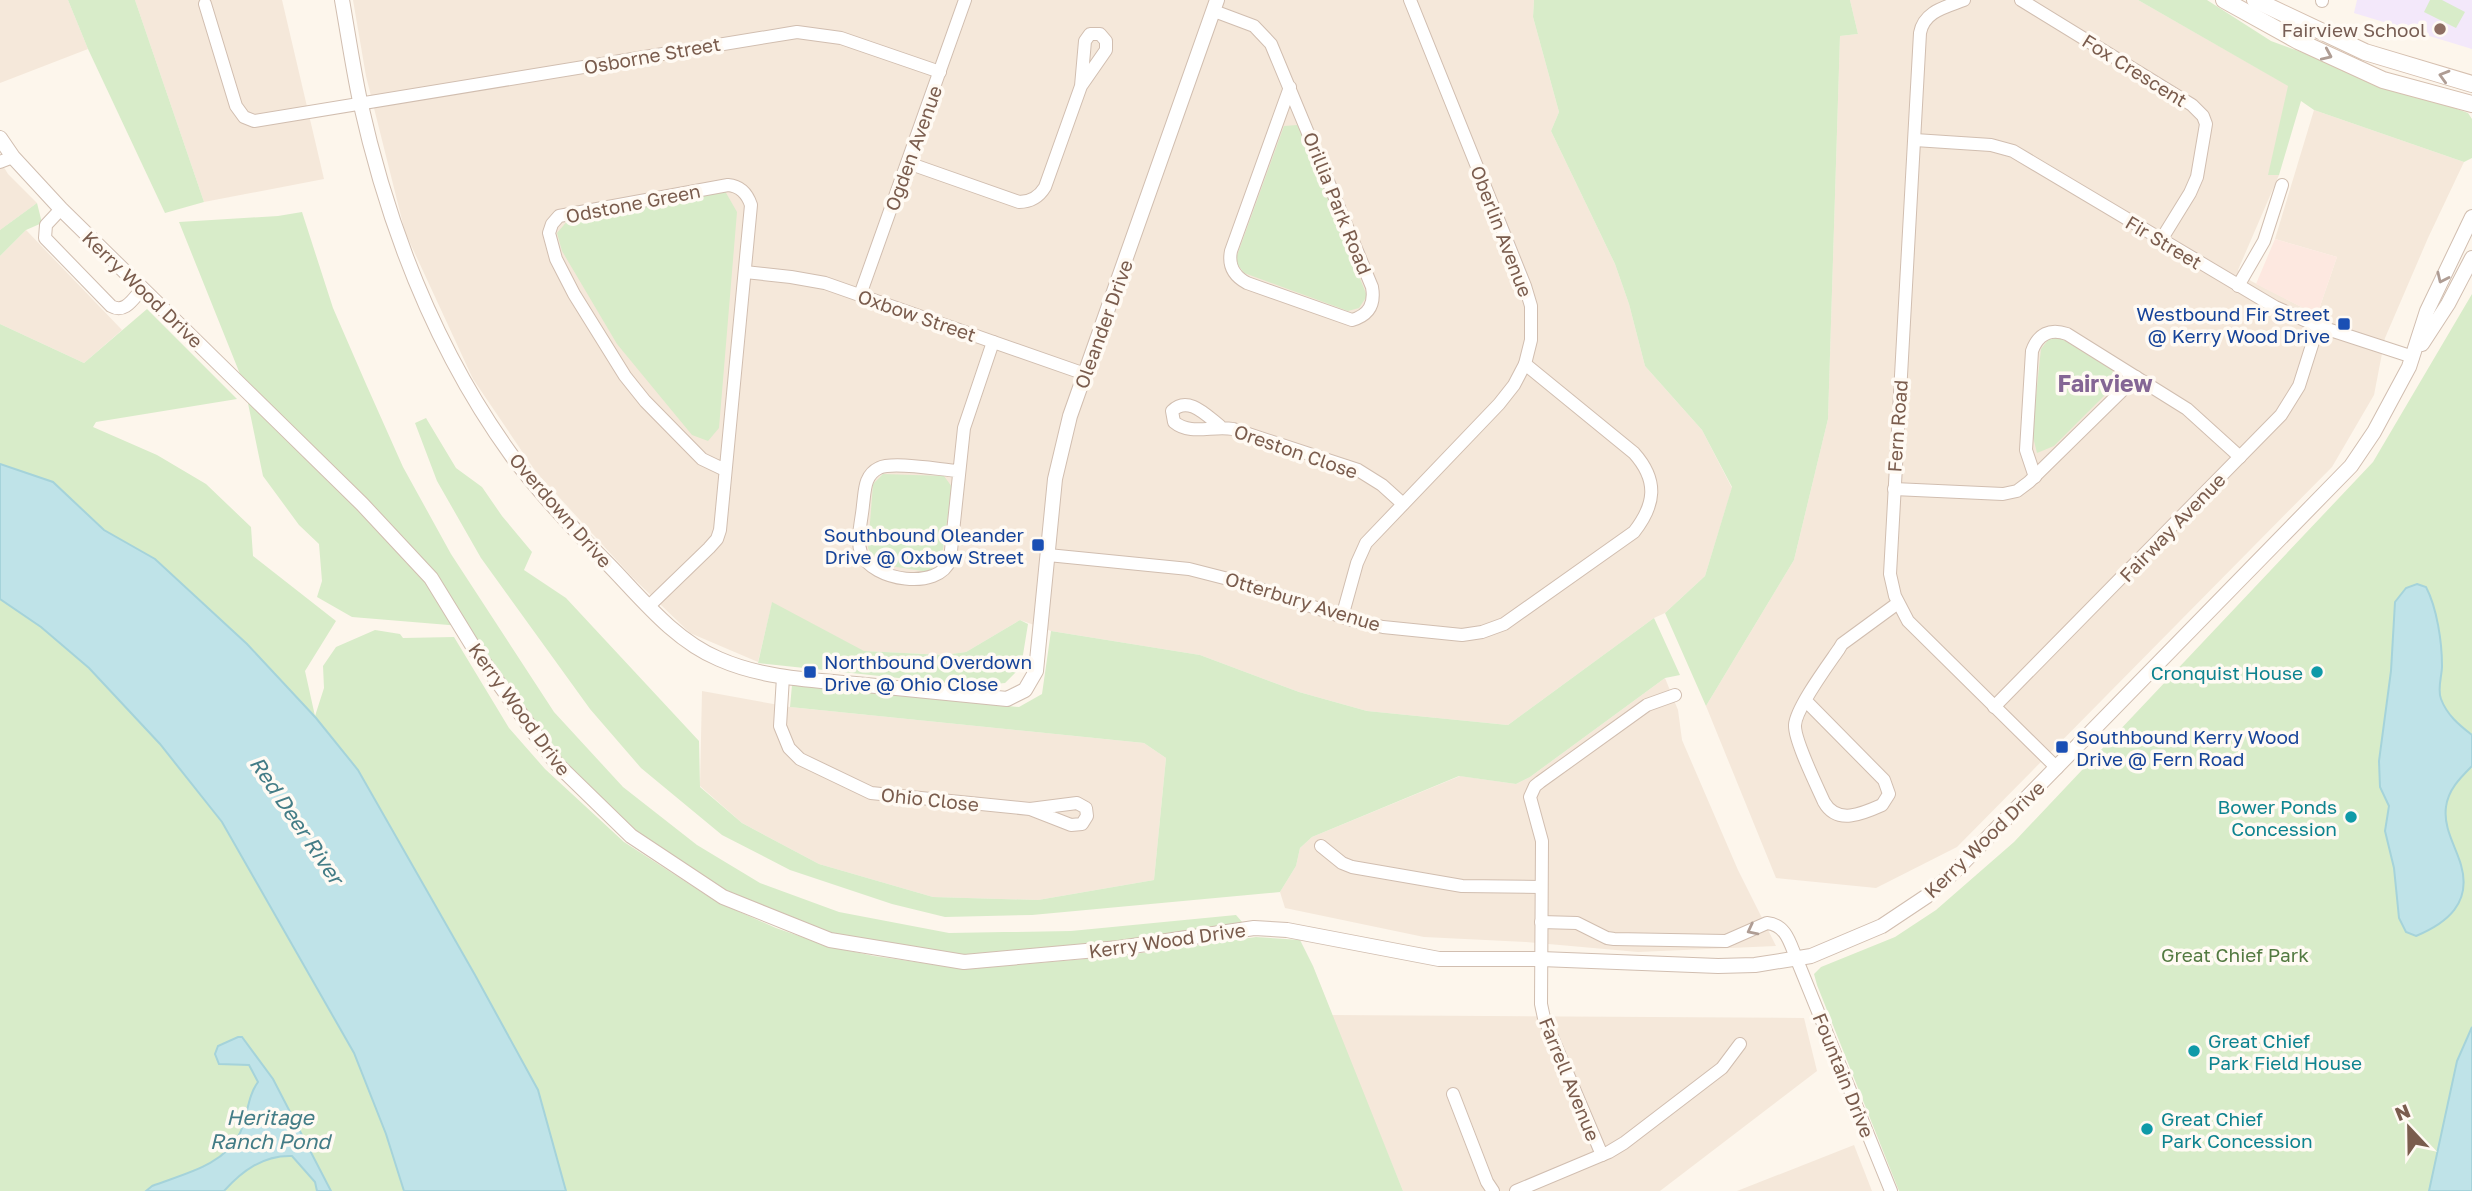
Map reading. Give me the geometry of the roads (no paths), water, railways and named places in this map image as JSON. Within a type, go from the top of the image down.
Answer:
[{"type":"main road","points":[[2224,0],[2298,41],[2384,80],[2470,104]]},
{"type":"main road","points":[[2255,0],[2365,52],[2472,84]]},
{"type":"street","name":"Overdown Drive","points":[[342,0],[361,104],[379,175],[406,256],[433,321],[457,369],[499,437],[531,480],[587,544],[649,607],[683,639],[717,659],[745,669],[783,677],[1007,699],[1025,690],[1036,671],[1037,659]]},
{"type":"street","name":"Ogden Avenue","points":[[860,295],[965,0]]},
{"type":"street","name":"Oberlin Avenue","points":[[1342,617],[1359,556],[1370,539],[1514,385],[1525,364],[1532,330],[1529,296],[1410,0]]},
{"type":"street","name":"Fern Road","points":[[1964,0],[1925,19],[1920,33],[1890,574],[1898,603],[1914,628],[2057,768]]},
{"type":"street","name":"Fox Crescent","points":[[2021,0],[2192,105],[2205,120],[2206,130],[2195,183],[2161,240]]},
{"type":"street","name":"Osborne Street","points":[[205,4],[236,106],[244,117],[254,121],[797,32],[841,38],[940,72]]},
{"type":"street","name":"Orillia Park Road","points":[[1216,5],[1265,35],[1276,52],[1372,287],[1370,309],[1352,320],[1247,283],[1237,277],[1230,264],[1231,251],[1290,87]]},
{"type":"street","name":"Oleander Drive","points":[[1037,659],[1055,479],[1061,452],[1085,374],[1216,5]]},
{"type":"street","points":[[908,163],[1018,202],[1031,200],[1045,187],[1081,86]]},
{"type":"street","name":"Kerry Wood Drive","points":[[0,138],[6,159],[61,209],[362,504],[432,578],[477,653],[556,763],[631,836],[723,897],[830,940],[964,962],[1119,948],[1254,928],[1287,930],[1439,958],[1541,959],[1718,967],[1797,960],[1882,926],[1927,896],[2057,768],[2351,466],[2374,432],[2413,357],[2448,304],[2472,258]]},
{"type":"street","name":"Fir Street","points":[[1915,141],[1996,146],[2014,151],[2275,307],[2318,326],[2413,357]]},
{"type":"street","name":"Odstone Green","points":[[649,607],[717,539],[721,524],[751,205],[745,192],[728,185],[565,213],[555,219],[550,228],[552,247],[568,283],[625,376],[645,401],[702,458],[724,470]]},
{"type":"street","points":[[2238,286],[2263,241],[2282,185]]},
{"type":"street","points":[[61,209],[46,225],[45,238],[111,306],[117,309],[125,308],[142,289]]},
{"type":"street","name":"Kerry Wood Drive","points":[[2413,357],[2427,311],[2472,216]]},
{"type":"street","name":"Oxbow Street","points":[[745,272],[806,279],[860,295],[1085,374]]},
{"type":"street","name":"Fairway Avenue","points":[[1994,707],[2281,415],[2294,396],[2318,326]]},
{"type":"street","points":[[2035,477],[2026,445],[2032,351],[2038,339],[2049,332],[2064,333],[2187,409],[2239,457]]},
{"type":"street","points":[[959,471],[891,465],[879,468],[870,475],[865,486],[859,541],[861,553],[868,565],[887,575],[906,577],[932,578],[945,570],[950,560],[964,428],[993,342]]},
{"type":"street","name":"Otterbury Avenue","points":[[1048,555],[1173,566],[1205,572],[1342,617],[1383,626],[1447,635],[1482,632],[1504,624],[1634,533],[1650,509],[1652,493],[1647,470],[1641,461],[1525,364]]},
{"type":"street","points":[[1894,488],[2003,494],[2017,491],[2035,477],[2136,377]]},
{"type":"street","name":"Oreston Close","points":[[1220,426],[1348,466],[1375,480],[1403,504]]},
{"type":"street","points":[[1806,701],[1884,779],[1889,794],[1882,805],[1855,815],[1843,817],[1833,814],[1826,807],[1796,731],[1798,714],[1806,701],[1842,644],[1898,603]]},
{"type":"street","name":"Ohio Close","points":[[783,677],[779,719],[782,734],[794,754],[808,763],[877,795],[1030,809]]},
{"type":"street","name":"Farrell Avenue","points":[[1602,1156],[1544,1018],[1540,997],[1542,841],[1530,797],[1535,786],[1647,705],[1675,695]]},
{"type":"street","points":[[1321,846],[1342,863],[1352,867],[1462,886],[1541,887]]},
{"type":"street","name":"Fountain Drive","points":[[1541,922],[1577,923],[1614,939],[1726,941],[1767,923],[1774,923],[1784,931],[1797,960],[1891,1191]]},
{"type":"street","points":[[1516,1191],[1602,1156],[1624,1143],[1721,1069],[1740,1044]]},
{"type":"street","points":[[1453,1094],[1487,1182],[1493,1191]]},
{"type":"water","name":"Red Deer River","points":[[0,464],[53,482],[104,530],[155,559],[247,644],[316,718],[358,770],[538,1090],[566,1191],[404,1191],[386,1134],[354,1053],[222,822],[160,744],[89,668],[41,627],[0,599]]},
{"type":"water","points":[[2417,584],[2426,587],[2438,625],[2442,657],[2439,691],[2441,699],[2450,715],[2472,735],[2472,766],[2452,790],[2446,807],[2448,830],[2463,878],[2460,901],[2447,918],[2416,936],[2406,932],[2399,918],[2394,868],[2385,831],[2389,806],[2380,787],[2379,761],[2391,671],[2395,602],[2406,588]]},
{"type":"water","points":[[2472,1027],[2472,1191],[2429,1191],[2457,1061]]},
{"type":"water","name":"Heritage Ranch Pond","points":[[242,1037],[273,1079],[331,1191],[317,1191],[315,1182],[292,1156],[281,1156],[262,1161],[238,1177],[224,1191],[146,1191],[152,1186],[213,1161],[224,1154],[240,1133],[258,1082],[249,1065],[219,1064],[215,1054],[218,1046]]},
{"type":"place","name":"Fairview School","points":[[2440,29]]},
{"type":"place","name":"Westbound Fir Street @ Kerry Wood Drive","points":[[2344,324]]},
{"type":"place","name":"Southbound Oleander Drive @ Oxbow Street","points":[[1038,545]]},
{"type":"place","name":"Northbound Overdown Drive @ Ohio Close","points":[[810,672]]},
{"type":"place","name":"Cronquist House","points":[[2317,672]]},
{"type":"place","name":"Southbound Kerry Wood Drive @ Fern Road","points":[[2062,747]]},
{"type":"place","name":"Bower Ponds Concession","points":[[2351,817]]},
{"type":"place","name":"Great Chief Park Field House","points":[[2194,1051]]},
{"type":"place","name":"Great Chief Park Concession","points":[[2147,1129]]},
{"type":"district","name":"Fairview","points":[[2105,383]]},
{"type":"park label","name":"Great Chief Park","points":[[2235,954]]}]
